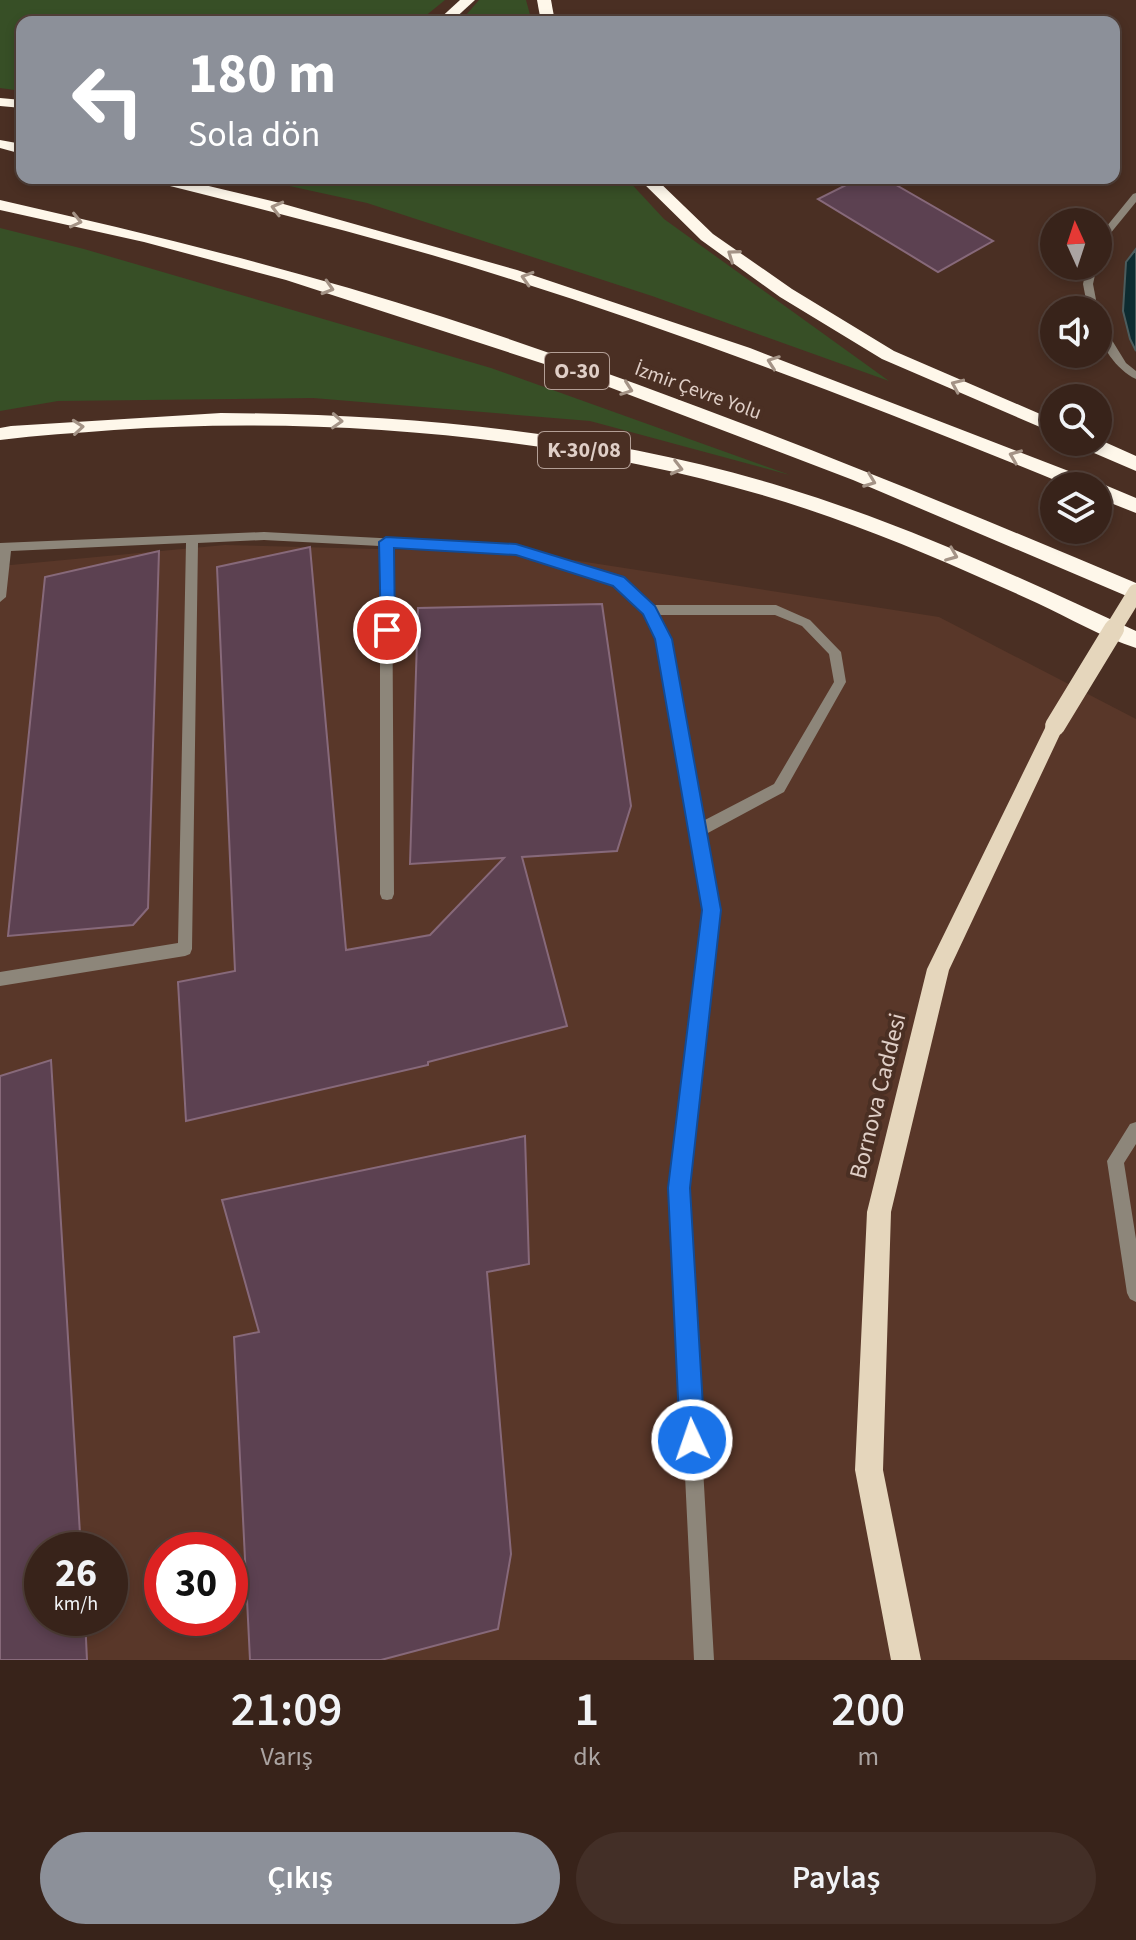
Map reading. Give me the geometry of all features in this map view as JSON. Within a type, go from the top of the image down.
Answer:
[{"type":"highway","points":[[450,16],[468,0]]},
{"type":"highway","points":[[178,184],[339,225],[591,297],[887,404],[1054,472]]},
{"type":"highway","points":[[652,184],[707,237],[786,293],[888,355],[1040,421]]},
{"type":"highway","name":"İzmir Çevre Yolu","points":[[0,205],[265,269],[442,323],[721,422],[965,518],[1136,592]]},
{"type":"highway","name":"K-30/08","points":[[0,434],[149,421],[296,418],[426,426],[541,442],[661,464],[794,497],[957,557],[1136,640]]},
{"type":"highway","points":[[1112,453],[1136,464]]},
{"type":"highway","points":[[1112,496],[1136,506]]},
{"type":"main road","name":"Bornova Caddesi","points":[[906,1660],[869,1470],[879,1212],[938,969],[1055,726],[1136,592]]},
{"type":"street","points":[[1112,226],[1136,196]]},
{"type":"street","points":[[1112,349],[1122,365],[1136,376]]},
{"type":"street","points":[[0,597],[2,547],[264,536],[516,549],[619,581],[649,610],[664,639],[712,910],[679,1188],[704,1660]]},
{"type":"street","points":[[0,979],[185,949],[192,539]]},
{"type":"street","points":[[386,542],[387,894]]},
{"type":"street","points":[[649,610],[776,610],[806,623],[835,652],[840,682],[779,788],[698,831]]},
{"type":"street","points":[[1136,1130],[1115,1161],[1136,1293]]},
{"type":"shaded area","points":[[225,545],[528,553],[939,617],[1136,719],[1136,1660],[0,1660],[0,566]]},
{"type":"green space","points":[[0,0],[445,0],[425,16],[16,16],[16,90],[0,88]]},
{"type":"green space","points":[[479,0],[526,0],[530,16],[465,16]]},
{"type":"green space","points":[[280,184],[632,184],[664,219],[889,381],[652,296],[367,203]]},
{"type":"green space","points":[[0,228],[84,249],[491,368],[790,475],[590,421],[313,398],[58,401],[0,411]]},
{"type":"water","points":[[1136,249],[1136,351],[1123,311],[1126,262]]},
{"type":"building","points":[[848,184],[894,184],[993,241],[938,272],[818,199]]},
{"type":"building","points":[[310,547],[346,950],[430,935],[504,858],[410,864],[418,608],[602,604],[631,806],[617,851],[522,857],[567,1026],[428,1062],[428,1065],[186,1121],[178,982],[235,971],[217,567]]},
{"type":"building","points":[[159,551],[148,908],[133,925],[8,936],[45,577]]},
{"type":"building","points":[[51,1060],[80,1532],[24,1532],[24,1636],[86,1636],[87,1660],[0,1660],[0,1076]]},
{"type":"building","points":[[525,1136],[529,1264],[487,1272],[511,1554],[498,1629],[381,1660],[250,1660],[248,1532],[244,1532],[234,1337],[259,1332],[222,1200]]},
{"type":"route","points":[[387,630],[386,542],[516,549],[619,581],[649,610],[664,639],[712,910],[697,1016],[679,1188],[692,1440]]}]
